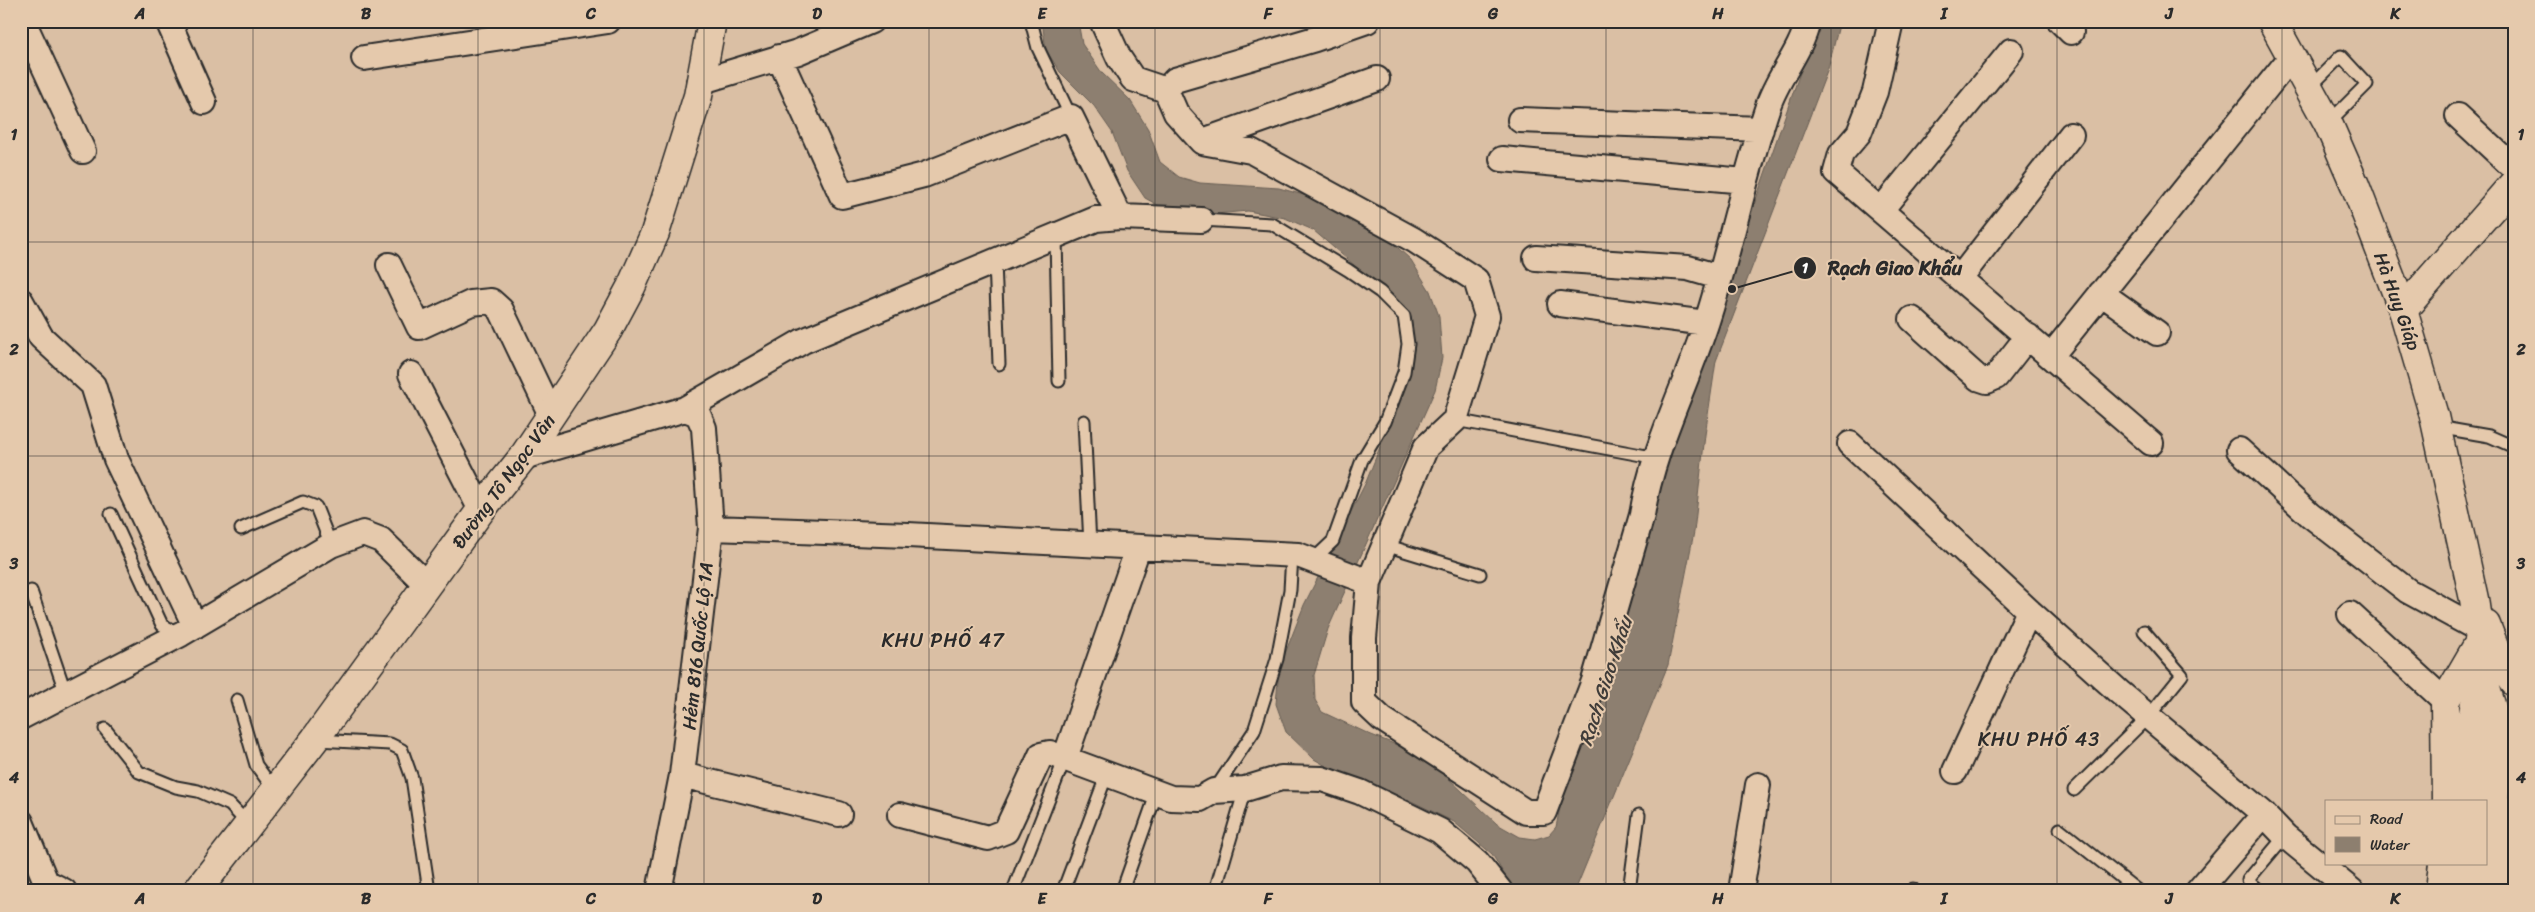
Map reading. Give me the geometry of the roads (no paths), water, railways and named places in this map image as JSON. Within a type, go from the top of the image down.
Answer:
[{"type":"main road","name":"Đường Tô Ngọc Vân","points":[[197,891],[315,739],[481,510],[523,457],[608,330],[635,278],[655,233],[698,96],[712,21]]},
{"type":"main road","name":"Hà Huy Giáp","points":[[2272,21],[2328,123],[2355,185],[2403,310],[2437,427],[2474,599],[2479,635],[2481,672],[2471,724],[2479,796]]},
{"type":"main road","points":[[2403,310],[2510,196]]},
{"type":"main road","name":"Hà Huy Giáp","points":[[2474,599],[2500,661],[2514,682]]},
{"type":"main road","points":[[2446,800],[2445,701],[2479,635]]},
{"type":"main road","name":"Hà Huy Giáp","points":[[2479,796],[2506,744],[2497,724],[2481,672]]},
{"type":"main road","points":[[2479,796],[2514,782]]},
{"type":"main road","points":[[2488,803],[2503,814],[2513,838],[2510,891]]},
{"type":"main road","points":[[2440,891],[2443,864]]},
{"type":"main road","points":[[2463,891],[2465,864]]},
{"type":"main road","name":"Hà Huy Giáp","points":[[2485,864],[2488,891]]},
{"type":"street","points":[[23,21],[83,151]]},
{"type":"street","points":[[168,21],[204,102]]},
{"type":"street","points":[[364,58],[608,21]]},
{"type":"street","points":[[700,82],[798,52],[871,21]]},
{"type":"street","points":[[1102,21],[1119,58],[1134,79],[1166,90],[1176,114],[1202,142],[1251,151],[1414,240],[1476,280],[1487,316],[1455,420],[1426,447],[1385,545],[1366,581],[1364,702],[1382,719],[1526,812],[1544,812],[1594,681],[1642,515],[1645,494],[1658,458],[1670,414],[1706,323],[1768,104],[1804,38],[1808,21]]},
{"type":"street","points":[[1166,90],[1175,80],[1315,39],[1366,21]]},
{"type":"street","points":[[1891,21],[1875,92],[1859,133],[1841,154],[1836,172],[2151,442]]},
{"type":"street","points":[[1880,210],[2011,50]]},
{"type":"street","points":[[2050,356],[2292,56]]},
{"type":"street","points":[[779,57],[842,196],[924,175],[1071,118],[1120,217]]},
{"type":"street","points":[[1202,142],[1377,79]]},
{"type":"street","points":[[2458,116],[2514,168]]},
{"type":"street","points":[[1520,120],[1761,129]]},
{"type":"street","points":[[1960,278],[2071,135]]},
{"type":"street","points":[[1502,158],[1745,181]]},
{"type":"street","points":[[523,457],[685,409],[803,341],[1096,219],[1120,217],[1201,220]]},
{"type":"street","points":[[1536,258],[1688,268],[1719,277]]},
{"type":"street","points":[[389,265],[420,327],[471,303],[490,301],[501,310],[551,415]]},
{"type":"street","points":[[2101,293],[2157,332]]},
{"type":"street","points":[[21,301],[41,337],[93,385],[116,459],[188,630]]},
{"type":"street","points":[[1560,304],[1706,323]]},
{"type":"street","points":[[1912,319],[1978,378],[1987,380],[1996,377],[2028,336]]},
{"type":"street","points":[[411,374],[481,510]]},
{"type":"street","name":"Hẻm 816 Quốc Lộ 1A","points":[[659,891],[682,774],[711,528],[704,428],[698,414],[685,409]]},
{"type":"street","points":[[1850,444],[2029,611],[2148,716],[2264,814],[2285,836],[2352,891]]},
{"type":"street","points":[[2240,450],[2310,515],[2408,591],[2479,635]]},
{"type":"street","points":[[711,528],[908,535],[1303,557],[1366,581]]},
{"type":"street","points":[[21,717],[188,630],[331,545],[363,533],[382,540],[427,585]]},
{"type":"street","points":[[1065,758],[1138,548]]},
{"type":"street","points":[[1954,770],[2029,611]]},
{"type":"street","points":[[2350,614],[2445,701]]},
{"type":"street","points":[[900,815],[988,838],[1006,831],[1041,755],[1050,753],[1172,798],[1200,799],[1214,791],[1245,789],[1282,778],[1322,780],[1360,792],[1440,831],[1477,862],[1500,891]]},
{"type":"street","points":[[682,774],[839,814]]},
{"type":"street","points":[[1741,891],[1758,786]]},
{"type":"street","points":[[2198,891],[2264,814]]},
{"type":"street","points":[[21,822],[46,882],[64,891]]},
{"type":"lane","points":[[1031,21],[1038,48],[1071,118]]},
{"type":"lane","points":[[2309,88],[2341,56],[2367,84],[2328,123]]},
{"type":"lane","points":[[1201,220],[1272,224],[1348,270],[1380,292],[1404,316],[1408,344],[1404,372],[1385,422],[1362,460],[1333,541],[1303,557],[1290,590],[1277,659],[1254,731],[1214,791]]},
{"type":"lane","points":[[1056,236],[1059,381]]},
{"type":"lane","points":[[995,261],[999,364]]},
{"type":"lane","points":[[1455,420],[1658,458]]},
{"type":"lane","points":[[1084,421],[1090,545]]},
{"type":"lane","points":[[2437,427],[2489,436],[2514,446]]},
{"type":"lane","points":[[241,529],[303,502],[316,507],[331,545]]},
{"type":"lane","points":[[111,514],[162,625],[188,630]]},
{"type":"lane","points":[[1385,545],[1480,574]]},
{"type":"lane","points":[[31,591],[66,694]]},
{"type":"lane","points":[[2074,790],[2148,716],[2182,675],[2144,631]]},
{"type":"lane","points":[[237,700],[256,765],[275,791]]},
{"type":"lane","points":[[105,730],[139,772],[176,787],[198,791],[230,805],[249,824]]},
{"type":"lane","points":[[315,739],[390,744],[402,750],[412,778],[430,891]]},
{"type":"lane","points":[[1013,891],[1065,758]]},
{"type":"lane","points":[[1063,891],[1107,774]]},
{"type":"lane","points":[[1215,891],[1245,789]]},
{"type":"lane","points":[[1122,891],[1157,792]]},
{"type":"lane","points":[[1629,891],[1639,815]]},
{"type":"lane","points":[[2060,829],[2138,891]]},
{"type":"lane","points":[[2260,891],[2248,880],[2285,836]]},
{"type":"water","points":[[1042,21],[1078,21],[1082,44],[1102,73],[1130,100],[1148,129],[1160,162],[1179,177],[1200,183],[1279,188],[1328,202],[1373,225],[1411,260],[1430,291],[1439,316],[1442,358],[1435,390],[1328,629],[1314,675],[1315,700],[1322,712],[1404,748],[1446,776],[1497,824],[1520,837],[1535,839],[1549,835],[1556,827],[1565,783],[1647,501],[1722,297],[1818,21],[1840,21],[1828,69],[1716,361],[1694,532],[1668,665],[1575,891],[1514,891],[1492,854],[1454,822],[1405,798],[1352,781],[1314,759],[1286,732],[1276,704],[1279,669],[1304,605],[1366,482],[1400,397],[1412,346],[1395,300],[1313,230],[1285,218],[1248,211],[1194,216],[1172,213],[1145,198],[1127,171],[1112,132],[1094,106],[1060,72],[1046,50]]},
{"type":"place","name":"Rạch Giao Khẩu","points":[[1732,289]]},
{"type":"district","name":"KHU PHỐ 47","points":[[943,640]]},
{"type":"district","name":"KHU PHỐ 43","points":[[2039,739]]}]
